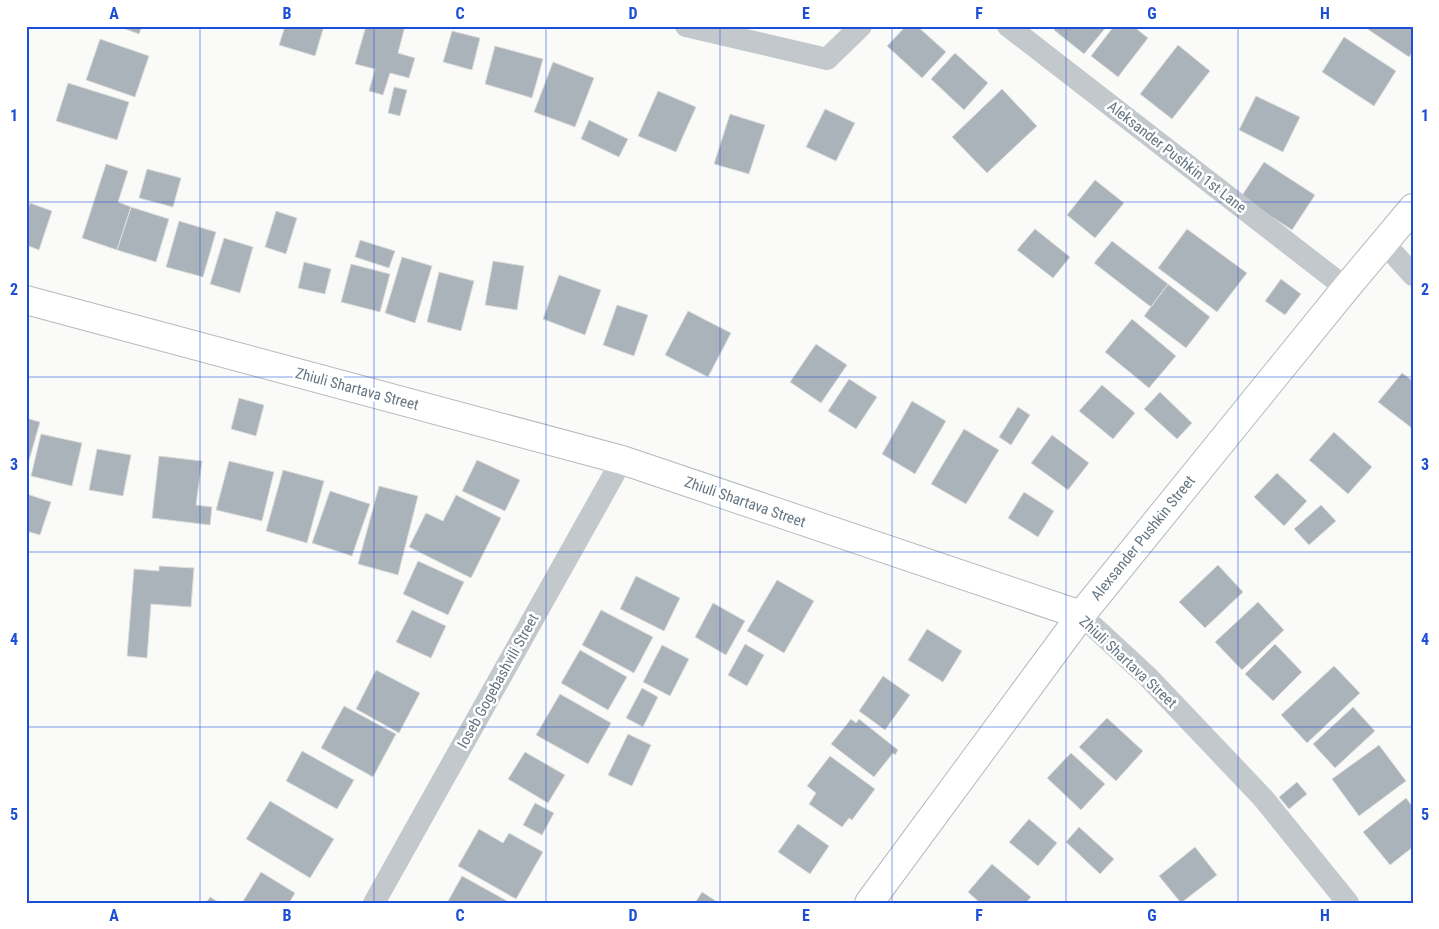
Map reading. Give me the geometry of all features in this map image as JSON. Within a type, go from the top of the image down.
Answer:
[{"type":"street","points":[[686,26],[827,59],[861,26]]},
{"type":"street","name":"Aleksander Pushkin 1st Lane","points":[[1008,26],[1346,288]]},
{"type":"street","name":"Alexsander Pushkin Street","points":[[869,903],[1081,615],[1413,208]]},
{"type":"street","points":[[1384,243],[1413,275]]},
{"type":"street","name":"Zhiuli Shartava Street","points":[[26,300],[622,460],[1081,615],[1148,677],[1263,798],[1348,903]]},
{"type":"street","name":"Ioseb Gogebashvili Street","points":[[374,903],[622,460]]},
{"type":"building","points":[[117,26],[142,26],[139,34]]},
{"type":"building","points":[[285,26],[324,26],[315,56],[279,45]]},
{"type":"building","points":[[366,26],[405,26],[398,53],[415,58],[409,78],[390,73],[383,95],[369,91],[375,69],[355,64]]},
{"type":"building","points":[[906,26],[917,26],[946,52],[922,78],[887,46]]},
{"type":"building","points":[[1057,26],[1107,26],[1084,54],[1054,30]]},
{"type":"building","points":[[1114,26],[1133,26],[1148,38],[1118,77],[1091,56]]},
{"type":"building","points":[[1363,26],[1413,26],[1413,51],[1409,57]]},
{"type":"building","points":[[452,31],[480,38],[472,70],[443,62]]},
{"type":"building","points":[[1344,37],[1396,71],[1374,106],[1322,72]]},
{"type":"building","points":[[100,39],[149,56],[135,97],[86,80]]},
{"type":"building","points":[[1178,45],[1210,71],[1172,119],[1140,94]]},
{"type":"building","points":[[495,46],[543,59],[532,98],[485,84]]},
{"type":"building","points":[[955,53],[988,83],[964,110],[931,79]]},
{"type":"building","points":[[553,62],[594,78],[575,127],[534,112]]},
{"type":"building","points":[[68,83],[129,102],[117,140],[56,121]]},
{"type":"building","points":[[394,87],[407,90],[400,116],[388,113]]},
{"type":"building","points":[[1002,89],[1037,126],[987,173],[952,137]]},
{"type":"building","points":[[658,91],[696,107],[676,152],[638,136]]},
{"type":"building","points":[[1256,96],[1300,117],[1283,152],[1239,130]]},
{"type":"building","points":[[825,109],[855,123],[836,161],[806,147]]},
{"type":"building","points":[[730,114],[765,125],[749,174],[714,164]]},
{"type":"building","points":[[589,120],[628,139],[619,157],[581,139]]},
{"type":"building","points":[[1264,162],[1315,195],[1292,230],[1241,197]]},
{"type":"building","points":[[106,164],[128,171],[118,202],[131,207],[117,250],[82,238]]},
{"type":"building","points":[[147,169],[181,178],[173,207],[139,198]]},
{"type":"building","points":[[1095,180],[1124,203],[1095,238],[1067,215]]},
{"type":"building","points":[[30,203],[52,211],[39,250],[26,245],[26,213]]},
{"type":"building","points":[[131,207],[169,219],[156,262],[117,250]]},
{"type":"building","points":[[276,211],[297,218],[286,254],[265,247]]},
{"type":"building","points":[[179,221],[216,232],[203,277],[166,267]]},
{"type":"building","points":[[1035,229],[1070,257],[1053,278],[1017,250]]},
{"type":"building","points":[[1187,229],[1247,273],[1217,312],[1158,268]]},
{"type":"building","points":[[224,238],[253,247],[240,293],[210,284]]},
{"type":"building","points":[[360,240],[395,251],[389,268],[355,257]]},
{"type":"building","points":[[1112,241],[1168,284],[1151,307],[1094,263]]},
{"type":"building","points":[[402,257],[432,266],[415,323],[385,313]]},
{"type":"building","points":[[493,261],[524,266],[517,310],[485,305]]},
{"type":"building","points":[[304,262],[331,269],[325,294],[298,288]]},
{"type":"building","points":[[351,264],[390,274],[380,312],[341,302]]},
{"type":"building","points":[[439,272],[474,281],[461,331],[427,322]]},
{"type":"building","points":[[559,275],[601,290],[585,335],[543,319]]},
{"type":"building","points":[[1281,279],[1301,294],[1285,315],[1265,301]]},
{"type":"building","points":[[1168,284],[1210,317],[1186,348],[1144,316]]},
{"type":"building","points":[[617,305],[648,315],[634,356],[603,345]]},
{"type":"building","points":[[688,311],[731,333],[708,377],[665,355]]},
{"type":"building","points":[[1132,319],[1176,356],[1149,388],[1105,352]]},
{"type":"building","points":[[816,344],[847,365],[821,403],[790,382]]},
{"type":"building","points":[[1402,373],[1413,381],[1413,429],[1378,402]]},
{"type":"building","points":[[849,379],[877,397],[856,429],[828,411]]},
{"type":"building","points":[[1102,385],[1135,413],[1113,439],[1079,411]]},
{"type":"building","points":[[1160,392],[1192,423],[1177,439],[1144,409]]},
{"type":"building","points":[[239,398],[264,405],[256,436],[231,429]]},
{"type":"building","points":[[912,401],[946,421],[915,474],[882,454]]},
{"type":"building","points":[[1018,407],[1030,415],[1011,445],[999,437]]},
{"type":"building","points":[[26,418],[40,422],[26,471]]},
{"type":"building","points":[[964,429],[999,450],[966,504],[931,484]]},
{"type":"building","points":[[1334,432],[1372,467],[1348,494],[1309,460]]},
{"type":"building","points":[[41,434],[82,443],[72,486],[31,476]]},
{"type":"building","points":[[1052,435],[1089,463],[1068,490],[1031,463]]},
{"type":"building","points":[[97,449],[131,455],[123,496],[89,490]]},
{"type":"building","points":[[159,456],[202,461],[196,505],[212,507],[210,525],[152,518]]},
{"type":"building","points":[[477,460],[520,480],[505,511],[462,491]]},
{"type":"building","points":[[229,461],[274,472],[262,521],[216,510]]},
{"type":"building","points":[[283,470],[324,481],[307,543],[266,531]]},
{"type":"building","points":[[1277,473],[1307,501],[1284,526],[1254,497]]},
{"type":"building","points":[[379,486],[418,496],[398,575],[358,564]]},
{"type":"building","points":[[330,491],[370,504],[352,556],[312,543]]},
{"type":"building","points":[[1024,492],[1054,511],[1038,537],[1008,518]]},
{"type":"building","points":[[27,494],[51,502],[40,535],[26,531]]},
{"type":"building","points":[[456,495],[501,518],[471,578],[409,547],[426,513],[443,521]]},
{"type":"building","points":[[1321,505],[1336,521],[1309,545],[1294,529]]},
{"type":"building","points":[[418,561],[464,582],[448,615],[403,594]]},
{"type":"building","points":[[1218,565],[1243,592],[1205,628],[1179,602]]},
{"type":"building","points":[[159,566],[194,568],[191,607],[151,604],[147,658],[127,656],[134,569],[159,571]]},
{"type":"building","points":[[636,576],[680,598],[664,631],[620,609]]},
{"type":"building","points":[[777,580],[814,601],[784,653],[747,631]]},
{"type":"building","points":[[1258,602],[1284,630],[1242,670],[1215,642]]},
{"type":"building","points":[[713,603],[745,621],[726,655],[695,637]]},
{"type":"building","points":[[412,610],[446,626],[431,658],[396,642]]},
{"type":"building","points":[[601,610],[653,637],[634,673],[582,645]]},
{"type":"building","points":[[927,629],[962,651],[943,682],[908,660]]},
{"type":"building","points":[[745,644],[764,655],[747,686],[728,675]]},
{"type":"building","points":[[1275,644],[1302,672],[1273,701],[1245,674]]},
{"type":"building","points":[[662,645],[689,659],[670,696],[643,682]]},
{"type":"building","points":[[580,650],[627,677],[608,710],[561,683]]},
{"type":"building","points":[[1334,666],[1360,693],[1307,743],[1281,715]]},
{"type":"building","points":[[376,670],[420,693],[399,733],[356,709]]},
{"type":"building","points":[[883,676],[910,695],[885,730],[859,711]]},
{"type":"building","points":[[642,688],[658,697],[643,727],[626,718]]},
{"type":"building","points":[[560,694],[611,723],[588,764],[536,735]]},
{"type":"building","points":[[344,706],[396,734],[373,777],[321,748]]},
{"type":"building","points":[[1353,707],[1375,731],[1335,768],[1313,744]]},
{"type":"building","points":[[1107,718],[1143,751],[1116,781],[1079,747]]},
{"type":"building","points":[[851,719],[856,723],[859,719],[898,750],[895,755],[893,753],[874,777],[831,744]]},
{"type":"building","points":[[628,734],[651,745],[632,786],[608,775]]},
{"type":"building","points":[[1379,745],[1406,781],[1359,816],[1332,779]]},
{"type":"building","points":[[302,751],[354,780],[337,809],[286,781]]},
{"type":"building","points":[[525,752],[565,775],[548,803],[508,779]]},
{"type":"building","points":[[1071,753],[1105,784],[1081,810],[1047,778]]},
{"type":"building","points":[[830,756],[875,789],[852,820],[849,818],[842,827],[809,804],[816,793],[807,786]]},
{"type":"building","points":[[1297,782],[1307,794],[1289,809],[1279,797]]},
{"type":"building","points":[[1406,798],[1413,807],[1413,847],[1390,865],[1363,832]]},
{"type":"building","points":[[270,801],[334,839],[310,878],[246,839]]},
{"type":"building","points":[[535,803],[554,813],[542,835],[523,825]]},
{"type":"building","points":[[1029,819],[1057,843],[1038,866],[1009,842]]},
{"type":"building","points":[[798,824],[829,846],[810,874],[778,852]]},
{"type":"building","points":[[1079,827],[1114,859],[1100,874],[1066,842]]},
{"type":"building","points":[[479,829],[503,843],[509,833],[543,852],[516,899],[458,866]]},
{"type":"building","points":[[1195,847],[1217,875],[1181,903],[1159,876]]},
{"type":"building","points":[[992,864],[1031,897],[1026,903],[980,903],[968,892]]},
{"type":"building","points":[[261,872],[295,893],[289,903],[242,903]]},
{"type":"building","points":[[462,876],[509,902],[509,903],[447,903]]},
{"type":"building","points":[[702,892],[719,903],[695,903]]},
{"type":"building","points":[[210,897],[220,903],[206,903]]}]
